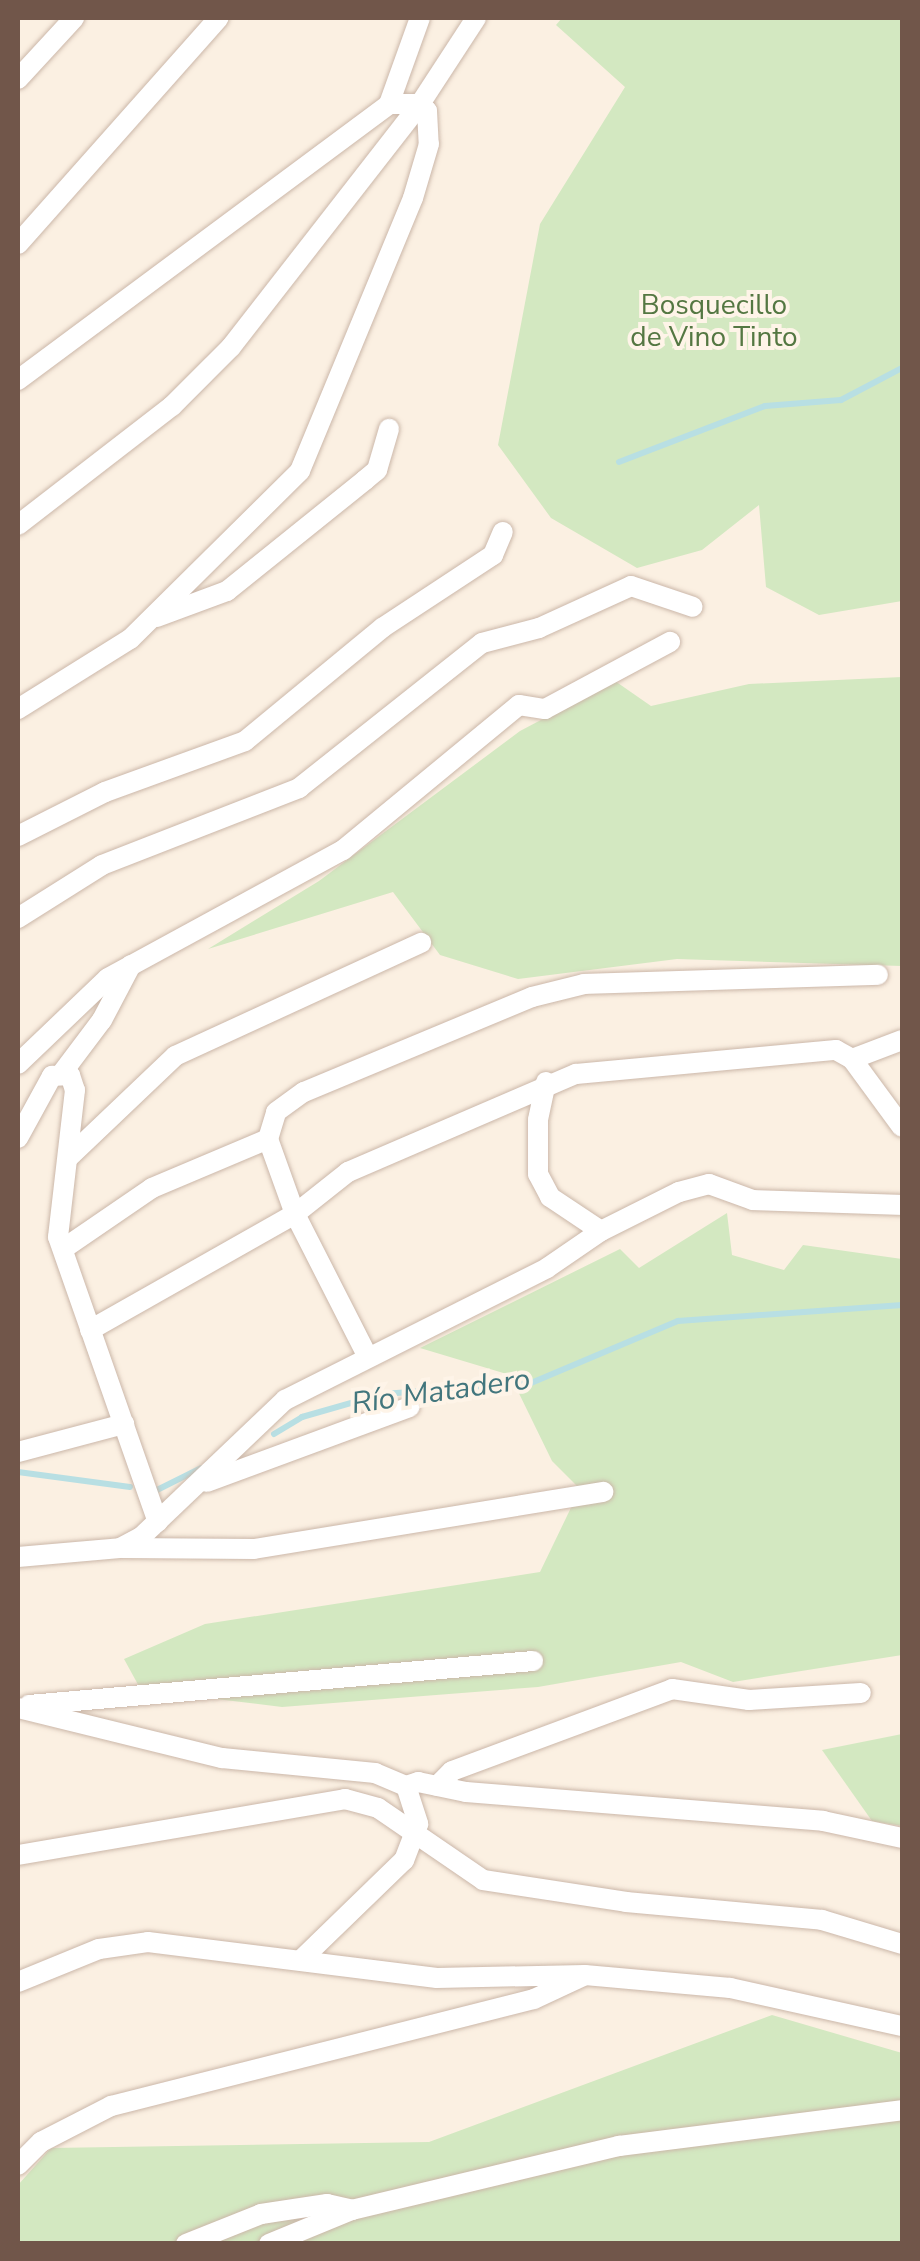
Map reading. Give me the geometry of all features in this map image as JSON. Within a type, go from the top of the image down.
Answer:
[{"type":"street","points":[[18,79],[74,18]]},
{"type":"street","points":[[18,244],[219,18]]},
{"type":"street","points":[[18,380],[389,104],[420,18]]},
{"type":"street","points":[[18,525],[172,406],[231,347],[420,104],[476,18]]},
{"type":"street","points":[[389,104],[420,104]]},
{"type":"street","points":[[18,709],[155,617],[300,470],[413,198],[429,144],[430,123],[420,104]]},
{"type":"street","points":[[155,617],[226,592],[350,492],[377,470],[389,428]]},
{"type":"street","points":[[18,836],[105,792],[245,741],[382,628],[493,555],[503,532]]},
{"type":"street","points":[[18,918],[102,865],[299,788],[482,643],[538,628],[631,586],[693,607]]},
{"type":"street","points":[[18,1064],[82,998],[132,963],[343,850],[519,705],[545,709],[670,642]]},
{"type":"street","points":[[68,1158],[176,1056],[421,943]]},
{"type":"street","points":[[18,1138],[50,1080],[62,1072],[102,1020],[132,963]]},
{"type":"street","points":[[368,1357],[295,1214],[268,1138],[276,1112],[304,1092],[532,997],[584,984],[878,975]]},
{"type":"street","points":[[852,1059],[902,1040]]},
{"type":"street","points":[[90,1330],[295,1214],[348,1172],[471,1124],[546,1082],[645,1063],[836,1050],[852,1059],[902,1128]]},
{"type":"street","points":[[62,1072],[76,1084],[62,1249],[158,1522]]},
{"type":"street","points":[[546,1082],[538,1120],[538,1174],[550,1197],[601,1231]]},
{"type":"street","points":[[62,1249],[152,1188],[268,1138]]},
{"type":"street","points":[[120,1548],[158,1522],[284,1400],[547,1268],[601,1231],[699,1184],[754,1200],[902,1205]]},
{"type":"street","points":[[196,1486],[410,1407]]},
{"type":"street","points":[[18,1452],[124,1424]]},
{"type":"street","points":[[18,1557],[120,1548],[254,1549],[603,1492]]},
{"type":"street","points":[[18,1707],[533,1661]]},
{"type":"street","points":[[437,1786],[452,1771],[672,1689],[749,1700],[861,1693]]},
{"type":"street","points":[[18,1707],[222,1758],[375,1772],[406,1786],[823,1821],[902,1838]]},
{"type":"street","points":[[302,1959],[396,1871],[417,1834],[406,1786]]},
{"type":"street","points":[[18,1855],[345,1800],[378,1808],[461,1869],[508,1886],[822,1920],[902,1944]]},
{"type":"street","points":[[18,1982],[100,1948],[148,1942],[437,1978],[585,1975],[766,1993],[902,2026]]},
{"type":"street","points":[[18,2166],[41,2142],[110,2106],[534,1999],[585,1975]]},
{"type":"street","points":[[269,2244],[352,2210],[619,2146],[902,2110]]},
{"type":"street","points":[[186,2244],[295,2207],[352,2210]]},
{"type":"green space","name":"Bosquecillo de Vino Tinto","points":[[562,18],[902,18],[902,601],[819,615],[766,587],[759,505],[702,550],[637,568],[551,518],[498,445],[540,224],[625,87],[556,25]]},
{"type":"green space","points":[[902,677],[902,966],[677,959],[518,979],[440,955],[393,892],[208,949],[319,881],[520,731],[615,681],[651,706],[749,684]]},
{"type":"green space","points":[[727,1213],[732,1255],[784,1270],[803,1245],[902,1259],[902,1655],[733,1682],[681,1662],[538,1687],[282,1707],[141,1690],[124,1659],[205,1624],[540,1572],[580,1489],[552,1461],[510,1375],[420,1348],[620,1249],[639,1268]]},
{"type":"green space","points":[[902,1734],[902,1826],[872,1821],[822,1750]]},
{"type":"green space","points":[[772,2015],[902,2053],[902,2243],[18,2243],[18,2185],[51,2148],[429,2142]]},
{"type":"waterway","points":[[619,462],[765,406],[841,400],[902,368]]},
{"type":"waterway","name":"Río Matadero","points":[[274,1434],[302,1417],[383,1394],[531,1383],[678,1321],[902,1305]]},
{"type":"waterway","name":"Río Matadero","points":[[157,1490],[201,1468]]},
{"type":"waterway","name":"Río Matadero","points":[[18,1472],[130,1487]]}]
